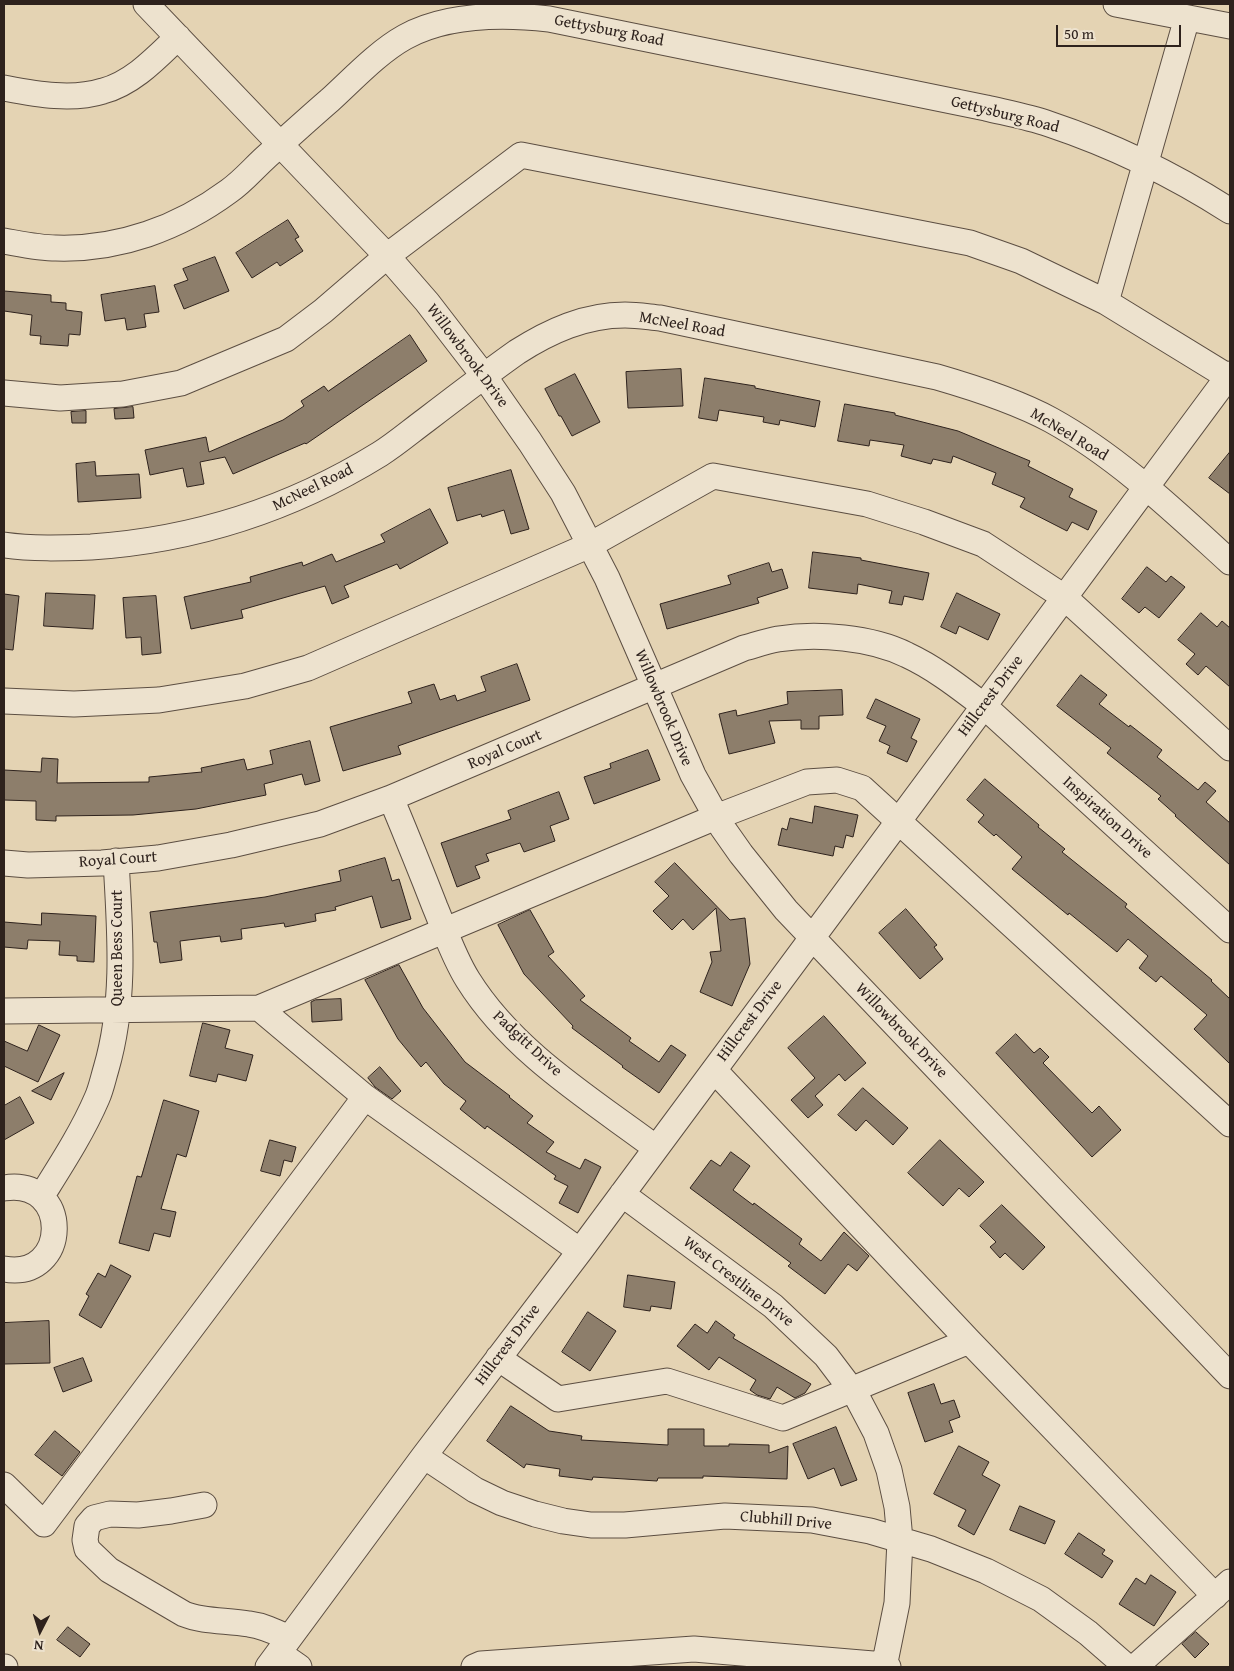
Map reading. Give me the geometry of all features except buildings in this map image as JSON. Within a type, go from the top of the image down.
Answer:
[{"type":"street","name":"Willowbrook Drive","points":[[146,4],[387,256],[427,302],[484,376],[563,492],[607,578],[693,775],[716,817],[741,854],[786,910],[1230,1376]]},
{"type":"street","points":[[1116,4],[1230,26]]},
{"type":"street","name":"Gettysburg Road","points":[[4,241],[55,248],[90,247],[128,240],[161,229],[193,215],[230,190],[375,59],[405,37],[436,25],[457,20],[518,15],[549,19],[986,108],[1047,123],[1106,145],[1195,188],[1230,211]]},
{"type":"street","points":[[1106,302],[1186,18]]},
{"type":"street","points":[[4,88],[69,96],[104,91],[127,80],[152,61],[178,37]]},
{"type":"street","points":[[4,392],[60,398],[123,394],[181,383],[286,339],[323,311],[387,256],[521,155],[970,243],[1021,262],[1106,302],[1230,376]]},
{"type":"street","name":"McNeel Road","points":[[4,545],[70,548],[122,545],[180,536],[237,521],[318,488],[382,453],[535,340],[572,324],[608,316],[626,315],[660,318],[937,377],[962,384],[1011,403],[1050,420],[1095,448],[1147,486],[1230,562]]},
{"type":"street","name":"Hillcrest Drive","points":[[279,1653],[1230,376]]},
{"type":"street","points":[[4,701],[74,704],[160,700],[245,686],[308,668],[590,545],[713,476],[867,504],[924,522],[983,544],[1064,597],[1230,748]]},
{"type":"street","name":"Royal Court","points":[[4,863],[28,865],[116,862],[167,856],[287,833],[336,819],[392,798],[744,648],[777,640],[827,637],[855,640],[882,646],[905,654],[940,673],[984,706]]},
{"type":"street","name":"Inspiration Drive","points":[[984,706],[1230,930]]},
{"type":"street","points":[[4,1011],[259,1008],[716,817],[807,782],[837,780],[862,788],[1230,1124]]},
{"type":"street","name":"Padgitt Drive","points":[[392,798],[445,931],[468,979],[492,1012],[512,1035],[543,1063],[656,1148]]},
{"type":"street","name":"Queen Bess Court","points":[[41,1197],[82,1130],[98,1096],[113,1045],[119,1011],[121,943],[116,862]]},
{"type":"street","points":[[259,1008],[365,1097],[580,1251]]},
{"type":"street","points":[[714,1070],[969,1341],[1223,1589],[1135,1667]]},
{"type":"street","points":[[4,1485],[44,1524],[365,1097]]},
{"type":"street","points":[[4,1188],[22,1188],[41,1197],[50,1209],[55,1222],[55,1232],[50,1248],[35,1265],[15,1271],[4,1269]]},
{"type":"street","name":"West Crestline Drive","points":[[622,1194],[773,1306],[826,1356],[851,1390],[876,1433],[889,1470],[897,1507],[900,1540],[897,1603],[886,1667]]},
{"type":"street","points":[[498,1358],[558,1399],[667,1382],[783,1418],[969,1341]]},
{"type":"street","name":"Clubhill Drive","points":[[424,1456],[475,1490],[502,1503],[563,1521],[592,1525],[624,1525],[725,1516],[812,1520],[870,1531],[931,1549],[986,1571],[1041,1599],[1088,1633],[1127,1667]]},
{"type":"street","points":[[204,1505],[171,1512],[138,1515],[110,1514],[94,1518],[87,1526],[84,1540],[87,1549],[109,1570],[184,1614],[194,1618],[251,1624],[266,1628],[279,1653],[299,1667]]},
{"type":"street","points":[[474,1667],[481,1664],[553,1663],[694,1649],[886,1667]]}]
